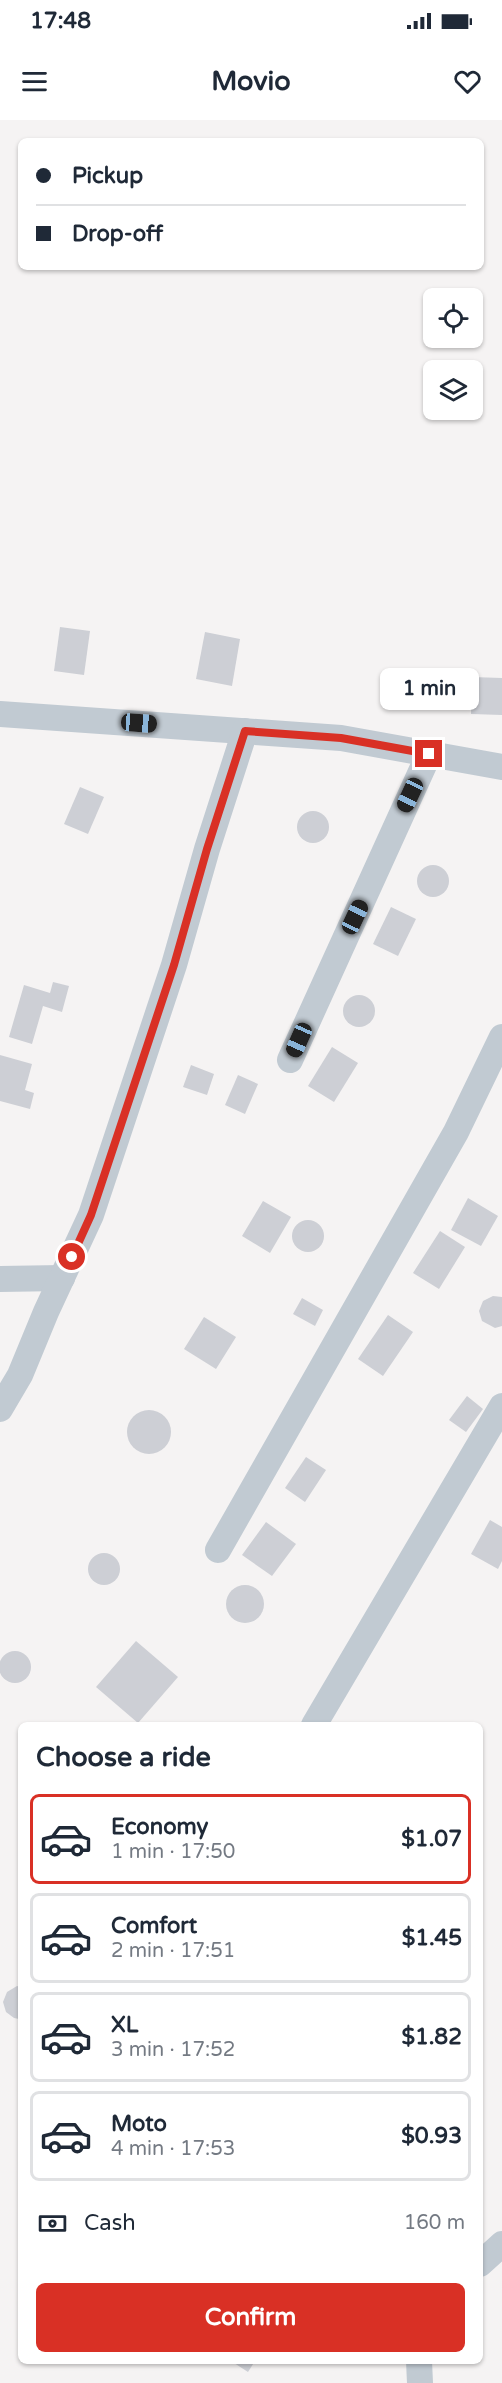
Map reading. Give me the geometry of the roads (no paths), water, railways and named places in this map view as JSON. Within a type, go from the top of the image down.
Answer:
[{"type":"street","points":[[0,714],[341,738],[502,767]]},
{"type":"street","points":[[0,1409],[20,1375],[91,1215],[174,965],[207,849],[245,731]]},
{"type":"street","points":[[290,1060],[429,754]]},
{"type":"street","points":[[218,1550],[456,1132],[502,1037]]},
{"type":"street","points":[[0,1279],[62,1278]]},
{"type":"street","points":[[316,1722],[502,1406]]},
{"type":"street","points":[[483,2261],[502,2244]]},
{"type":"street","points":[[419,2364],[420,2383]]}]
